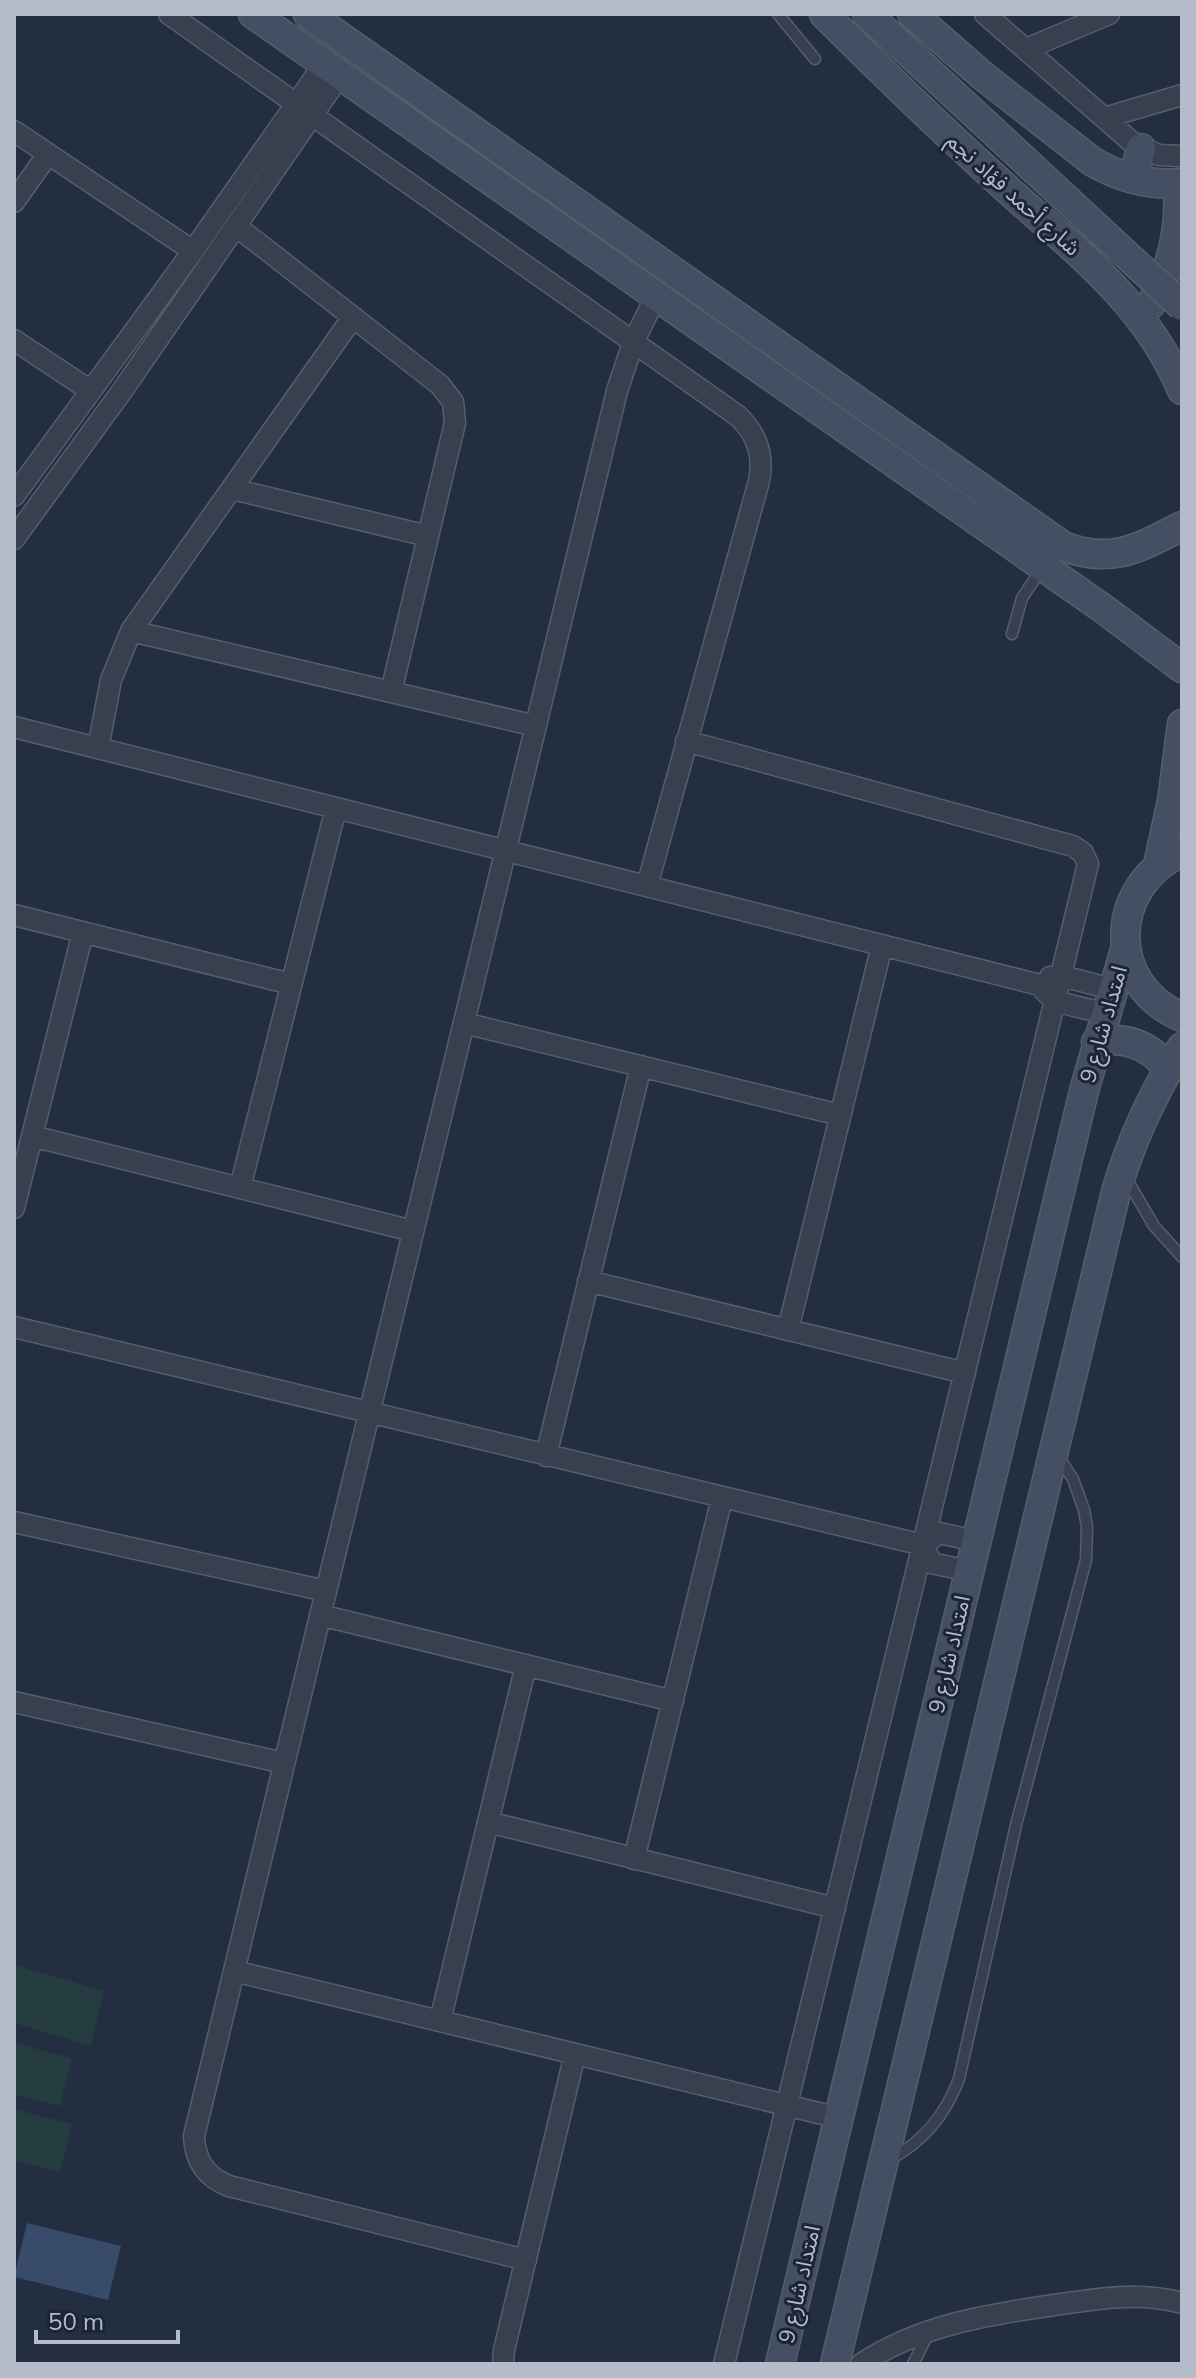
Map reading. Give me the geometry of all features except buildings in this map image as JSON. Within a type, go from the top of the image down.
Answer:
[{"type":"street","points":[[169,14],[738,416],[754,434],[761,458],[759,481],[647,886]]},
{"type":"street","points":[[253,14],[656,296],[961,492],[1063,546],[1087,554],[1124,553],[1182,526]]},
{"type":"street","points":[[308,14],[961,492],[1043,567],[1182,668]]},
{"type":"street","name":"شارع أحمد فؤاد نجم","points":[[824,14],[940,127],[1099,272],[1141,318],[1166,357],[1182,390]]},
{"type":"street","points":[[867,14],[1182,306]]},
{"type":"street","points":[[912,14],[983,76],[1106,169],[1149,183],[1181,174]]},
{"type":"street","points":[[985,14],[1104,118],[1141,148],[1159,155],[1181,174]]},
{"type":"street","points":[[1026,49],[1109,14]]},
{"type":"street","points":[[14,496],[193,251],[332,69]]},
{"type":"street","points":[[1104,118],[1182,95]]},
{"type":"street","points":[[14,539],[122,391],[236,226],[304,109]]},
{"type":"street","points":[[14,131],[193,251]]},
{"type":"street","points":[[1134,179],[1141,148]]},
{"type":"street","points":[[14,202],[48,154]]},
{"type":"street","points":[[1141,318],[1153,301],[1170,264],[1179,224],[1181,174]]},
{"type":"street","points":[[236,226],[440,385],[453,402],[455,423],[391,692]]},
{"type":"street","points":[[526,2260],[229,2186],[206,2171],[196,2155],[194,2136],[617,391],[633,343],[656,296]]},
{"type":"street","points":[[98,748],[111,680],[131,631],[353,317]]},
{"type":"street","points":[[14,340],[92,390]]},
{"type":"street","points":[[92,390],[116,382],[122,391]]},
{"type":"street","points":[[92,390],[89,416],[102,418]]},
{"type":"street","points":[[232,489],[428,536]]},
{"type":"street","points":[[131,631],[536,726]]},
{"type":"street","points":[[1182,724],[1172,801],[1170,858],[1138,888],[1127,916],[1126,946],[1141,985],[1161,1006],[1182,1017]]},
{"type":"street","points":[[14,727],[1040,985],[1056,1001],[1108,1001]]},
{"type":"street","points":[[686,741],[1079,849],[1087,858],[1088,870],[724,2364]]},
{"type":"street","points":[[240,1188],[336,808]]},
{"type":"street","points":[[14,915],[291,984]]},
{"type":"street","points":[[14,1208],[83,932]]},
{"type":"street","points":[[788,1330],[882,945]]},
{"type":"street","name":"امتداد شارع 9","points":[[780,2364],[1096,1042],[1126,946]]},
{"type":"street","points":[[1040,985],[1050,977],[1062,976],[1108,1001]]},
{"type":"street","points":[[464,1023],[840,1115]]},
{"type":"street","points":[[835,2364],[1122,1172],[1142,1119],[1175,1058],[1131,1041],[1108,1039],[1096,1042]]},
{"type":"street","points":[[546,1456],[641,1066]]},
{"type":"street","points":[[32,1136],[413,1231]]},
{"type":"street","points":[[588,1281],[965,1373]]},
{"type":"street","points":[[14,1327],[923,1545]]},
{"type":"street","points":[[634,1859],[722,1498]]},
{"type":"street","points":[[14,1522],[326,1591]]},
{"type":"street","points":[[923,1545],[939,1533],[976,1541]]},
{"type":"street","points":[[923,1545],[931,1563],[969,1571]]},
{"type":"street","points":[[320,1615],[673,1701]]},
{"type":"street","points":[[440,2021],[526,1665]]},
{"type":"street","points":[[14,1702],[284,1763]]},
{"type":"street","points":[[488,1822],[835,1908]]},
{"type":"street","points":[[234,1971],[839,2118]]},
{"type":"street","points":[[503,2364],[575,2054]]},
{"type":"street","points":[[861,2364],[888,2348],[930,2330],[982,2316],[1118,2296],[1150,2296],[1182,2303]]},
{"type":"lane","points":[[778,14],[815,59]]},
{"type":"lane","points":[[1012,634],[1022,598],[1043,567]]},
{"type":"lane","points":[[1122,1172],[1154,1226],[1182,1257]]},
{"type":"lane","points":[[883,2163],[916,2143],[930,2130],[952,2098],[959,2079],[1013,1838],[1083,1577],[1087,1544],[1084,1510],[1073,1479],[1054,1451]]},
{"type":"lane","points":[[913,2364],[930,2330]]},
{"type":"green space","points":[[14,1965],[104,1991],[91,2046],[14,2023]]},
{"type":"green space","points":[[14,2043],[72,2058],[60,2106],[14,2094]]},
{"type":"green space","points":[[14,2109],[72,2124],[60,2172],[14,2160]]},
{"type":"water","points":[[27,2223],[121,2246],[108,2300],[14,2277]]}]
